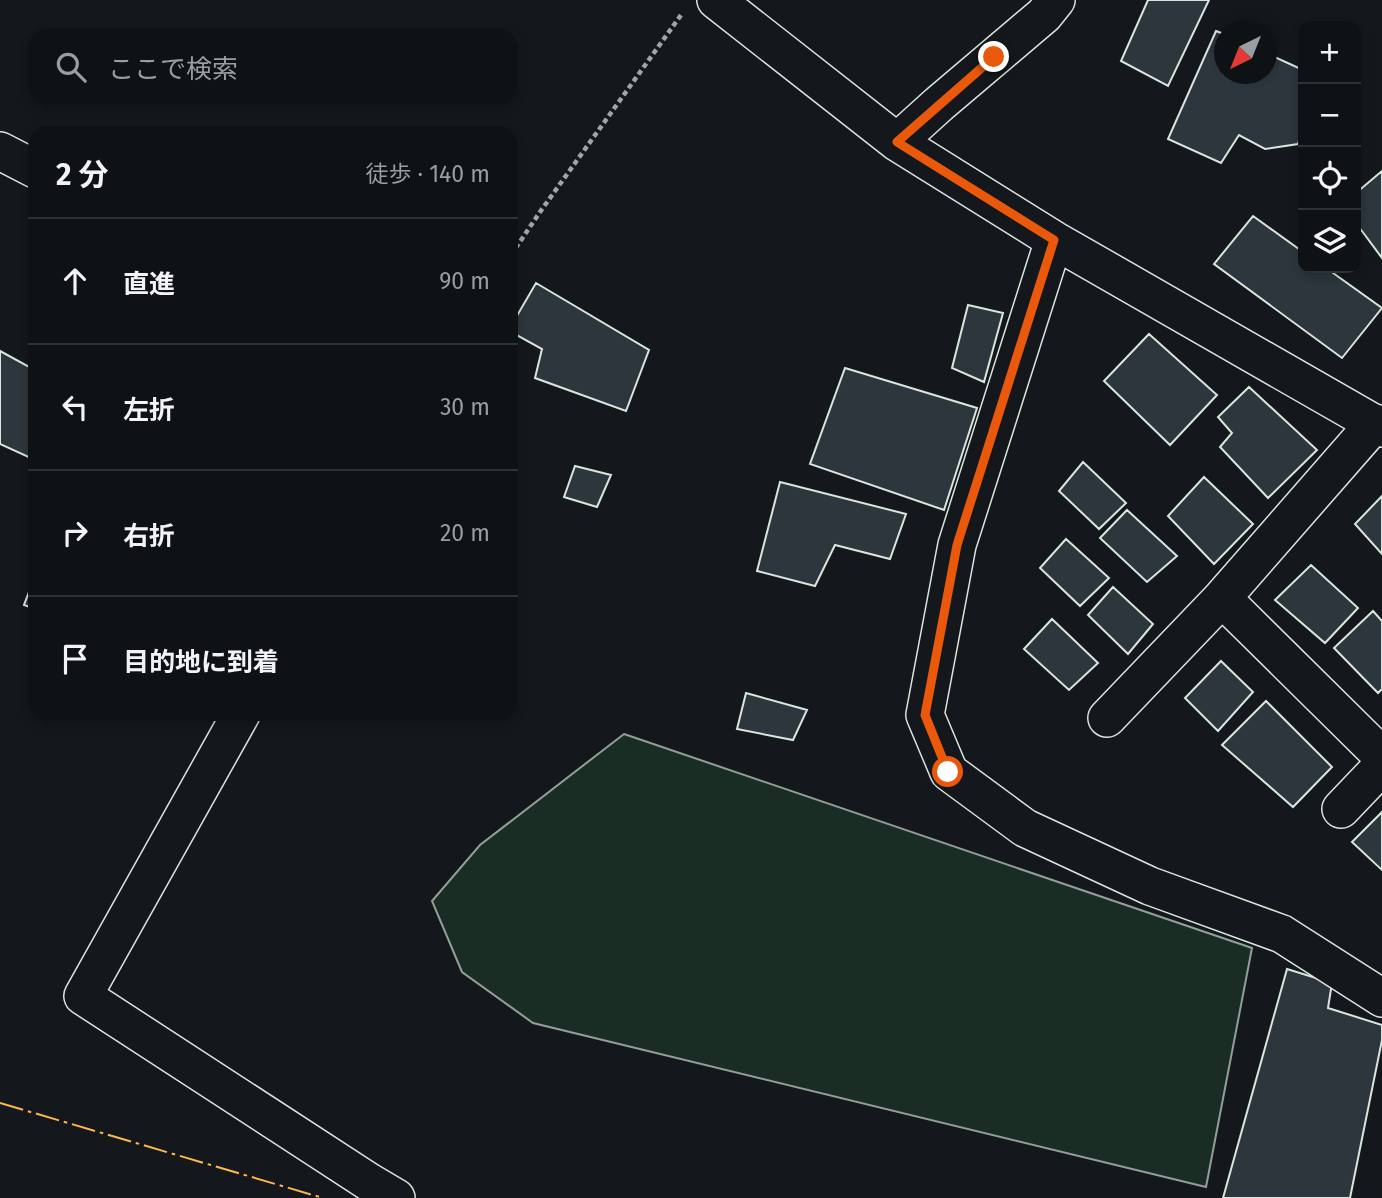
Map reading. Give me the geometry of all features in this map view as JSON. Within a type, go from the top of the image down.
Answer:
[{"type":"street","points":[[897,142],[1044,15],[1056,0]]},
{"type":"street","points":[[700,5],[897,142],[1054,240],[1378,426],[1222,598],[1107,718]]},
{"type":"street","points":[[0,151],[28,165]]},
{"type":"street","points":[[1054,240],[957,545],[925,715],[948,772],[1024,828],[1150,886],[1282,934],[1382,998]]},
{"type":"street","points":[[1222,598],[1382,756]]},
{"type":"street","points":[[237,721],[83,996],[396,1198]]},
{"type":"street","points":[[1341,809],[1382,766]]},
{"type":"path","points":[[518,245],[540,212],[700,5]]},
{"type":"green space","points":[[624,734],[1252,948],[1206,1187],[533,1023],[462,972],[432,901],[480,845]]},
{"type":"building","points":[[1148,0],[1209,0],[1168,86],[1121,61]]},
{"type":"building","points":[[1214,36],[1214,84],[1277,84],[1277,58],[1298,68],[1298,144],[1265,149],[1239,135],[1221,163],[1168,139]]},
{"type":"building","points":[[1382,171],[1382,258],[1361,230],[1361,189]]},
{"type":"building","points":[[1253,216],[1298,248],[1298,273],[1333,273],[1382,308],[1342,358],[1214,264]]},
{"type":"building","points":[[536,283],[649,350],[626,411],[535,378],[542,349],[518,336],[518,314]]},
{"type":"building","points":[[968,305],[1003,313],[984,382],[952,368]]},
{"type":"building","points":[[1149,334],[1217,395],[1170,445],[1104,381]]},
{"type":"building","points":[[0,351],[28,366],[28,457],[0,444]]},
{"type":"building","points":[[845,368],[977,408],[944,510],[810,464]]},
{"type":"building","points":[[1249,387],[1317,450],[1268,498],[1220,447],[1232,433],[1218,417]]},
{"type":"building","points":[[1083,462],[1126,503],[1099,529],[1059,491]]},
{"type":"building","points":[[575,466],[611,475],[597,507],[564,497]]},
{"type":"building","points":[[1204,477],[1253,524],[1214,564],[1168,516]]},
{"type":"building","points":[[780,482],[906,514],[890,559],[835,545],[815,586],[757,571]]},
{"type":"building","points":[[1382,496],[1382,554],[1355,524]]},
{"type":"building","points":[[1127,510],[1177,556],[1147,582],[1100,538]]},
{"type":"building","points":[[1066,539],[1109,578],[1080,606],[1040,568]]},
{"type":"building","points":[[1311,565],[1358,608],[1325,643],[1275,600]]},
{"type":"building","points":[[1113,587],[1153,624],[1128,654],[1088,615]]},
{"type":"building","points":[[1373,611],[1382,621],[1382,689],[1378,693],[1334,648]]},
{"type":"building","points":[[1052,619],[1098,663],[1069,690],[1024,649]]},
{"type":"building","points":[[1221,661],[1253,692],[1218,731],[1185,698]]},
{"type":"building","points":[[746,693],[807,710],[793,740],[737,729]]},
{"type":"building","points":[[1266,701],[1332,767],[1293,807],[1222,745]]},
{"type":"building","points":[[1382,812],[1382,870],[1352,842]]},
{"type":"building","points":[[1287,969],[1332,983],[1328,1008],[1382,1025],[1382,1040],[1350,1198],[1223,1198]]},
{"type":"power","points":[[0,1103],[323,1198]]},
{"type":"route","points":[[948,772],[925,715],[957,545],[1054,240],[897,142],[994,57]]}]
